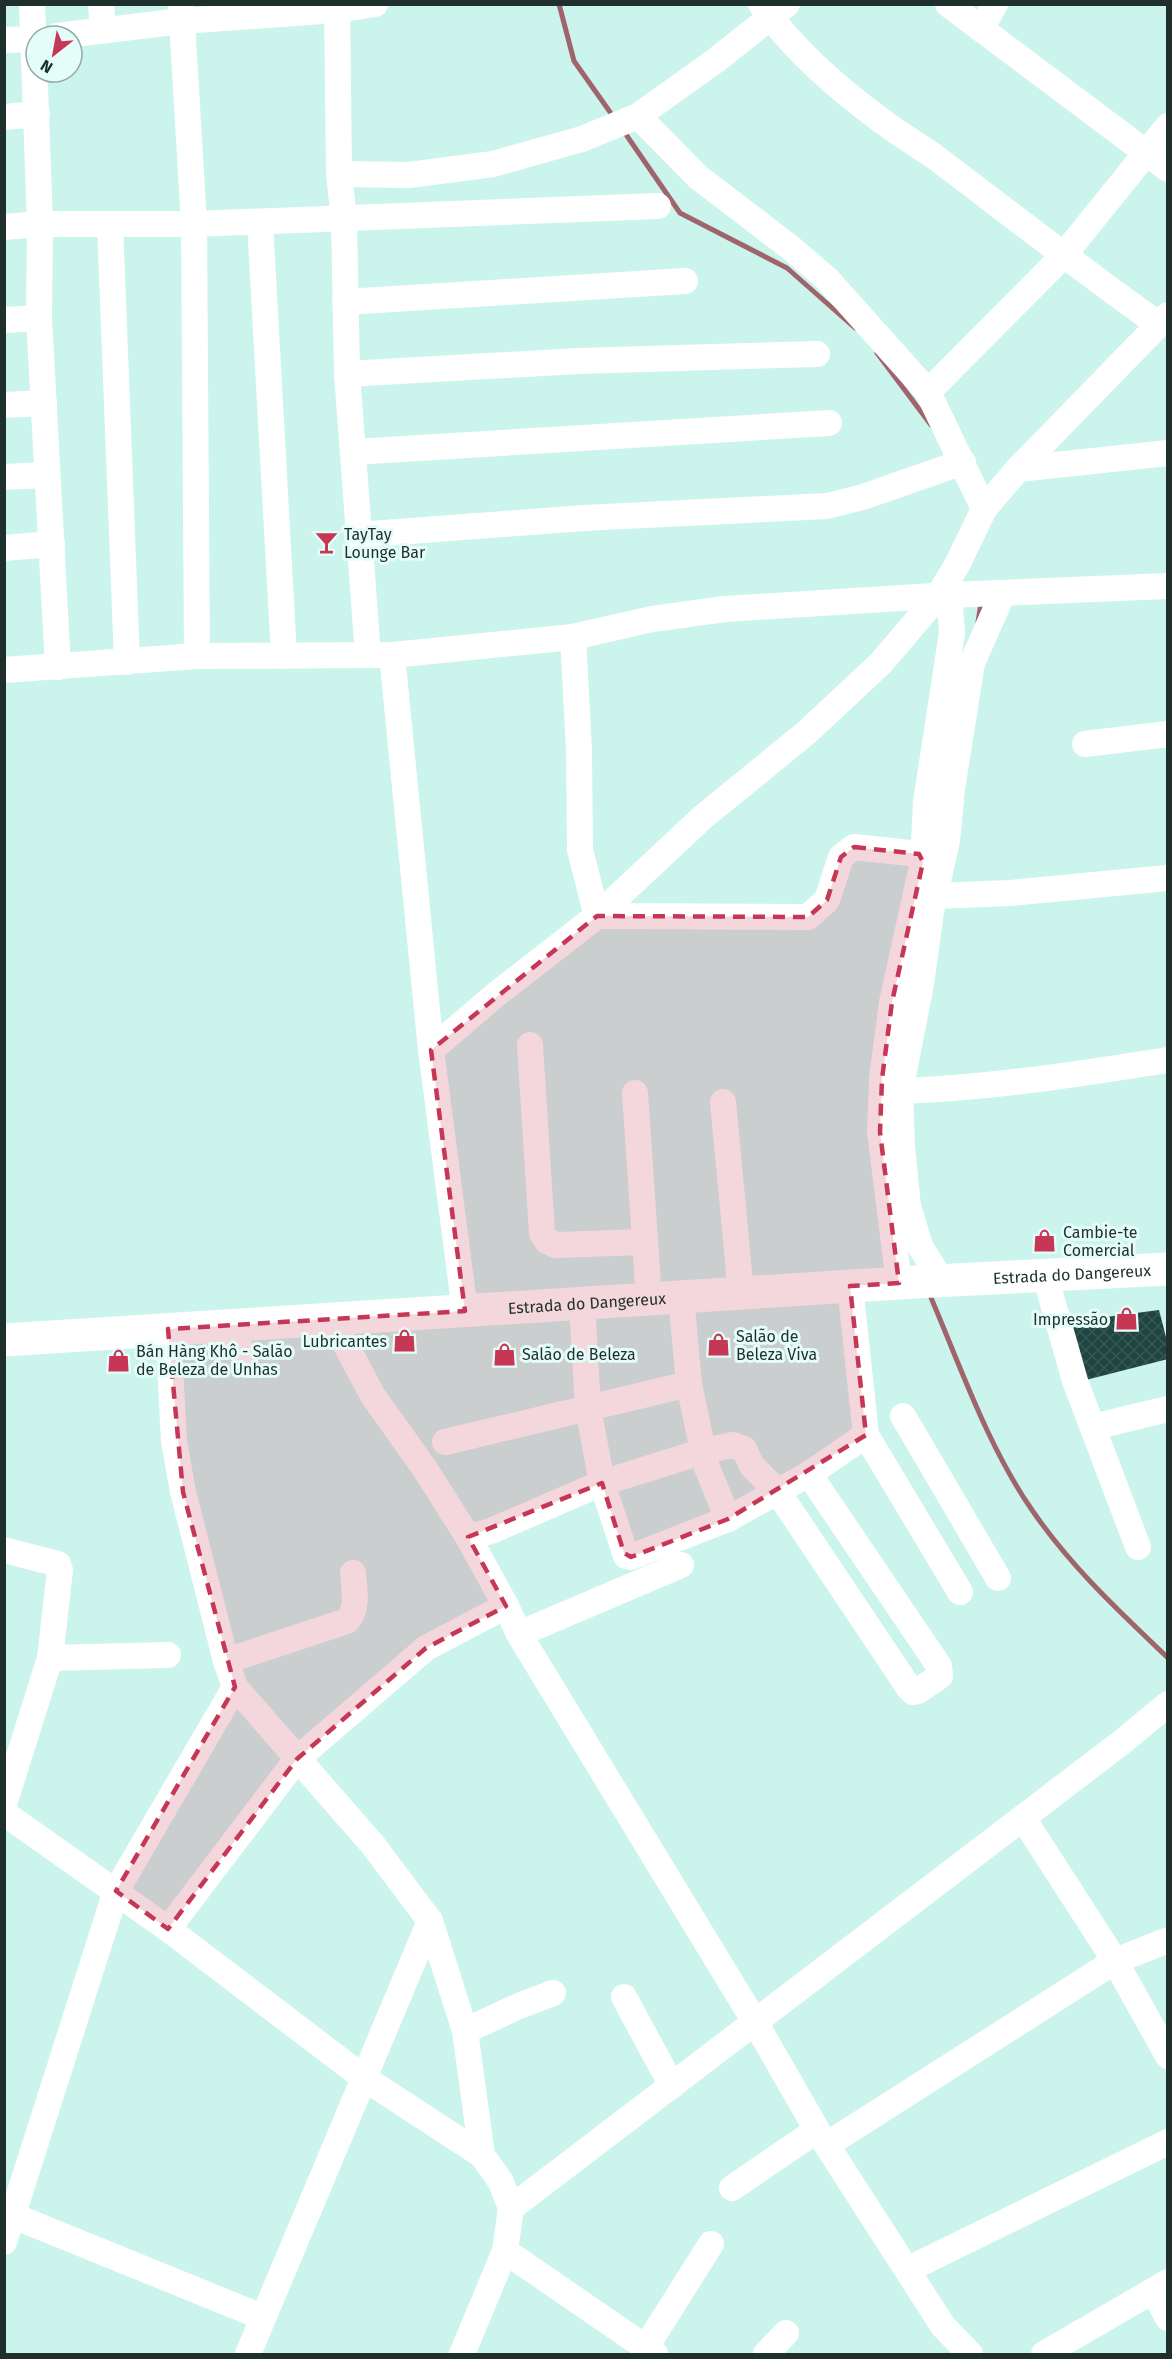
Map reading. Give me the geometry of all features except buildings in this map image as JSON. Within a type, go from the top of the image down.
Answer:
[{"type":"main road","name":"Estrada do Dangereux","points":[[4,1340],[923,1281],[1167,1269]]},
{"type":"street","points":[[32,4],[38,24]]},
{"type":"street","points":[[102,4],[103,30]]},
{"type":"street","points":[[84,32],[182,13],[375,4]]},
{"type":"street","points":[[948,4],[1167,169]]},
{"type":"street","points":[[981,29],[995,4]]},
{"type":"street","points":[[337,7],[339,174],[344,219],[347,374],[358,535],[380,655],[465,1311]]},
{"type":"street","points":[[339,174],[409,176],[493,164],[582,139],[638,116],[715,62],[773,9],[820,72],[883,122],[933,156],[1063,256],[1162,320],[1018,469],[984,509],[943,596],[881,663],[806,733],[703,817],[597,916],[498,993],[431,1050]]},
{"type":"street","points":[[182,13],[194,224],[197,656]]},
{"type":"street","points":[[4,40],[24,39]]},
{"type":"street","points":[[39,84],[37,114],[40,224],[39,318],[58,667]]},
{"type":"street","points":[[4,117],[37,114]]},
{"type":"street","points":[[638,116],[698,177],[791,248],[827,279],[928,392],[984,509]]},
{"type":"street","points":[[928,392],[1063,256],[1167,126]]},
{"type":"street","points":[[4,227],[40,224],[260,222],[658,206]]},
{"type":"street","points":[[260,222],[284,656]]},
{"type":"street","points":[[110,224],[127,662]]},
{"type":"street","points":[[345,302],[686,281]]},
{"type":"street","points":[[4,320],[39,318]]},
{"type":"street","points":[[347,374],[578,361],[817,354]]},
{"type":"street","points":[[4,405],[44,403]]},
{"type":"street","points":[[353,452],[829,423]]},
{"type":"street","points":[[1018,469],[1167,453]]},
{"type":"street","points":[[358,535],[584,518],[827,506],[863,498],[963,462]]},
{"type":"street","points":[[4,477],[46,475]]},
{"type":"street","points":[[4,548],[52,544]]},
{"type":"street","points":[[4,670],[197,656],[380,655],[573,637],[652,619],[725,609],[1167,586]]},
{"type":"street","points":[[923,1281],[920,1246],[908,1206],[902,1147],[900,1091],[947,841],[952,789],[972,663],[1003,593]]},
{"type":"street","points":[[923,1281],[880,1132],[882,1079],[892,1002],[923,862],[921,857],[926,802],[952,633],[943,596]]},
{"type":"street","points":[[573,637],[579,750],[580,850],[597,916]]},
{"type":"street","points":[[1085,744],[1167,734]]},
{"type":"street","points":[[597,916],[808,917],[827,900],[841,857],[854,847],[919,854],[921,857]]},
{"type":"street","points":[[935,896],[1010,893],[1167,878]]},
{"type":"street","points":[[530,1045],[542,1233],[548,1241],[556,1245],[645,1242]]},
{"type":"street","points":[[900,1091],[954,1089],[1028,1081],[1167,1060]]},
{"type":"street","points":[[635,1093],[649,1299]]},
{"type":"street","points":[[723,1102],[741,1293]]},
{"type":"street","points":[[1045,1275],[1072,1372],[1138,1547]]},
{"type":"street","points":[[850,1286],[866,1435],[960,1592]]},
{"type":"street","points":[[681,1297],[689,1384],[709,1476],[728,1519]]},
{"type":"street","points":[[582,1303],[588,1408],[602,1483],[626,1556],[631,1557],[728,1519],[809,1474],[866,1435]]},
{"type":"street","points":[[332,1319],[373,1396],[425,1469],[468,1537],[519,1634],[755,2022],[822,2137],[909,2269],[943,2326],[970,2355]]},
{"type":"street","points":[[227,1326],[244,1357]]},
{"type":"street","points":[[168,1329],[174,1441],[183,1492],[235,1688],[373,1845],[430,1921],[465,2031],[482,2155]]},
{"type":"street","points":[[445,1442],[689,1384]]},
{"type":"street","points":[[1093,1427],[1167,1409]]},
{"type":"street","points":[[903,1416],[998,1578]]},
{"type":"street","points":[[468,1537],[491,1531],[602,1483],[704,1451],[733,1445],[740,1446],[744,1449],[752,1466],[778,1492],[909,1688],[914,1692],[918,1691],[940,1676],[939,1666],[809,1474]]},
{"type":"street","points":[[898,1488],[934,1469]]},
{"type":"street","points":[[4,1550],[58,1564],[60,1570],[50,1658],[4,1804]]},
{"type":"street","points":[[519,1634],[681,1565]]},
{"type":"street","points":[[226,1661],[346,1621],[352,1614],[355,1603],[353,1573]]},
{"type":"street","points":[[168,1929],[297,1760],[426,1648],[506,1606]]},
{"type":"street","points":[[50,1658],[168,1655]]},
{"type":"street","points":[[4,2242],[9,2213],[116,1891],[235,1688]]},
{"type":"street","points":[[512,2208],[1122,1742],[1167,1704]]},
{"type":"street","points":[[4,1813],[168,1929],[364,2078],[482,2155],[501,2182],[512,2208],[505,2251],[462,2355]]},
{"type":"street","points":[[1023,1818],[1115,1961],[1167,2056]]},
{"type":"street","points":[[248,2355],[430,1921]]},
{"type":"street","points":[[732,2188],[822,2137],[1115,1961],[1167,1940]]},
{"type":"street","points":[[465,2031],[553,1993]]},
{"type":"street","points":[[624,1998],[672,2086]]},
{"type":"street","points":[[909,2269],[1167,2142]]},
{"type":"street","points":[[9,2213],[262,2317]]},
{"type":"street","points":[[505,2251],[651,2351],[711,2244]]},
{"type":"street","points":[[1044,2355],[1160,2287],[1167,2318]]},
{"type":"street","points":[[766,2355],[786,2333]]},
{"type":"highlighted area","points":[[854,847],[919,854],[923,862],[892,1002],[882,1079],[880,1132],[899,1283],[850,1286],[866,1435],[728,1519],[631,1557],[624,1553],[602,1483],[468,1537],[506,1606],[426,1648],[297,1759],[168,1929],[116,1891],[235,1687],[183,1492],[168,1329],[465,1311],[431,1050],[597,916],[808,917],[827,900],[841,857]]},
{"type":"waterway","points":[[559,4],[574,61],[610,112]]},
{"type":"waterway","points":[[627,136],[680,213],[787,268],[855,328]]},
{"type":"waterway","points":[[877,353],[931,425]]},
{"type":"waterway","points":[[978,622],[981,603]]},
{"type":"waterway","points":[[929,1293],[988,1432],[1001,1459],[1032,1510],[1079,1569],[1168,1658]]},
{"type":"place","name":"TayTay Lounge Bar","points":[[326,543]]},
{"type":"place","name":"Cambie-te Comercial","points":[[1045,1241]]},
{"type":"place","name":"Impressão","points":[[1126,1319]]},
{"type":"place","name":"Lubricantes","points":[[405,1341]]},
{"type":"place","name":"Salão de Beleza Viva","points":[[718,1345]]},
{"type":"place","name":"Salão de Beleza","points":[[504,1354]]},
{"type":"place","name":"Bán Hàng Khô - Salão de Beleza de Unhas","points":[[118,1360]]}]
